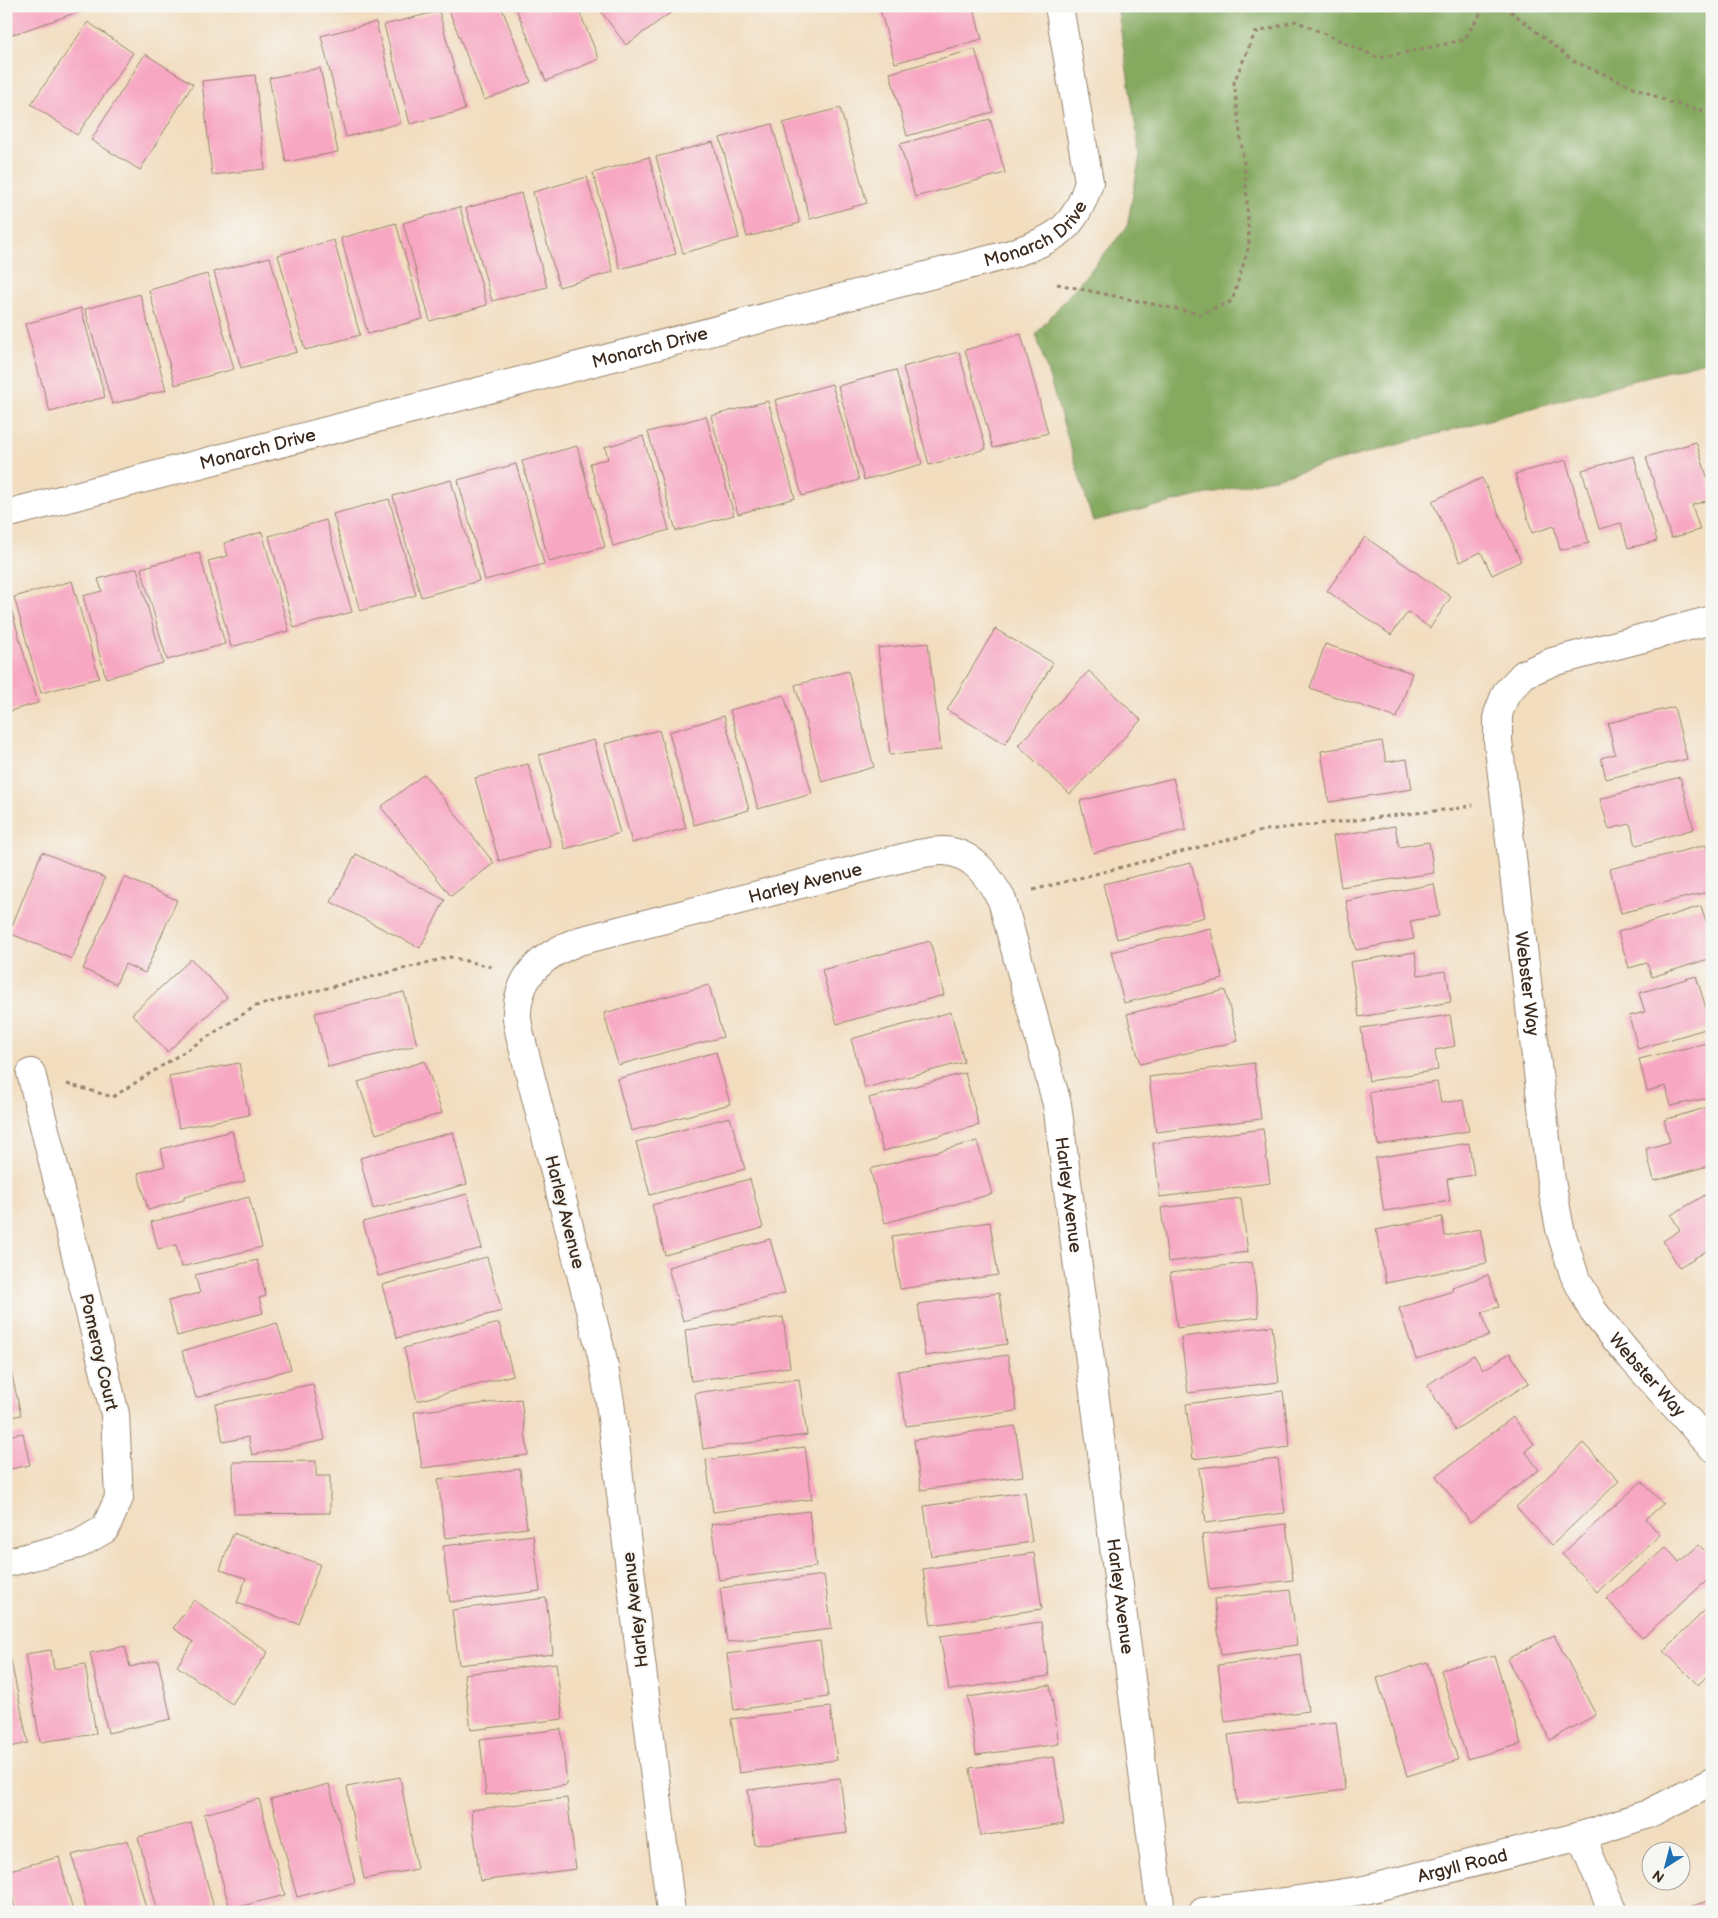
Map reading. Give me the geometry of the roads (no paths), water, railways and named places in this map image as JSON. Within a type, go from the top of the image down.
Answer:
[{"type":"street","name":"Monarch Drive","points":[[6,514],[1011,254],[1045,242],[1069,224],[1083,202],[1089,182],[1059,6]]},
{"type":"street","name":"Webster Way","points":[[1712,620],[1552,662],[1524,674],[1506,693],[1498,714],[1498,740],[1552,1181],[1560,1229],[1574,1274],[1594,1311],[1628,1354],[1712,1447]]},
{"type":"street","name":"Harley Avenue","points":[[671,1912],[610,1402],[602,1356],[520,1035],[517,1013],[520,994],[527,977],[539,963],[558,949],[579,941],[918,854],[942,851],[960,854],[976,864],[991,881],[1002,900],[1057,1104],[1162,1912]]},
{"type":"street","name":"Pomeroy Court","points":[[6,1563],[79,1544],[105,1529],[119,1498],[115,1414],[31,1073]]},
{"type":"street","name":"Argyll Road","points":[[1203,1912],[1364,1890],[1581,1836],[1648,1814],[1712,1782]]},
{"type":"street","points":[[1581,1836],[1613,1912]]}]
